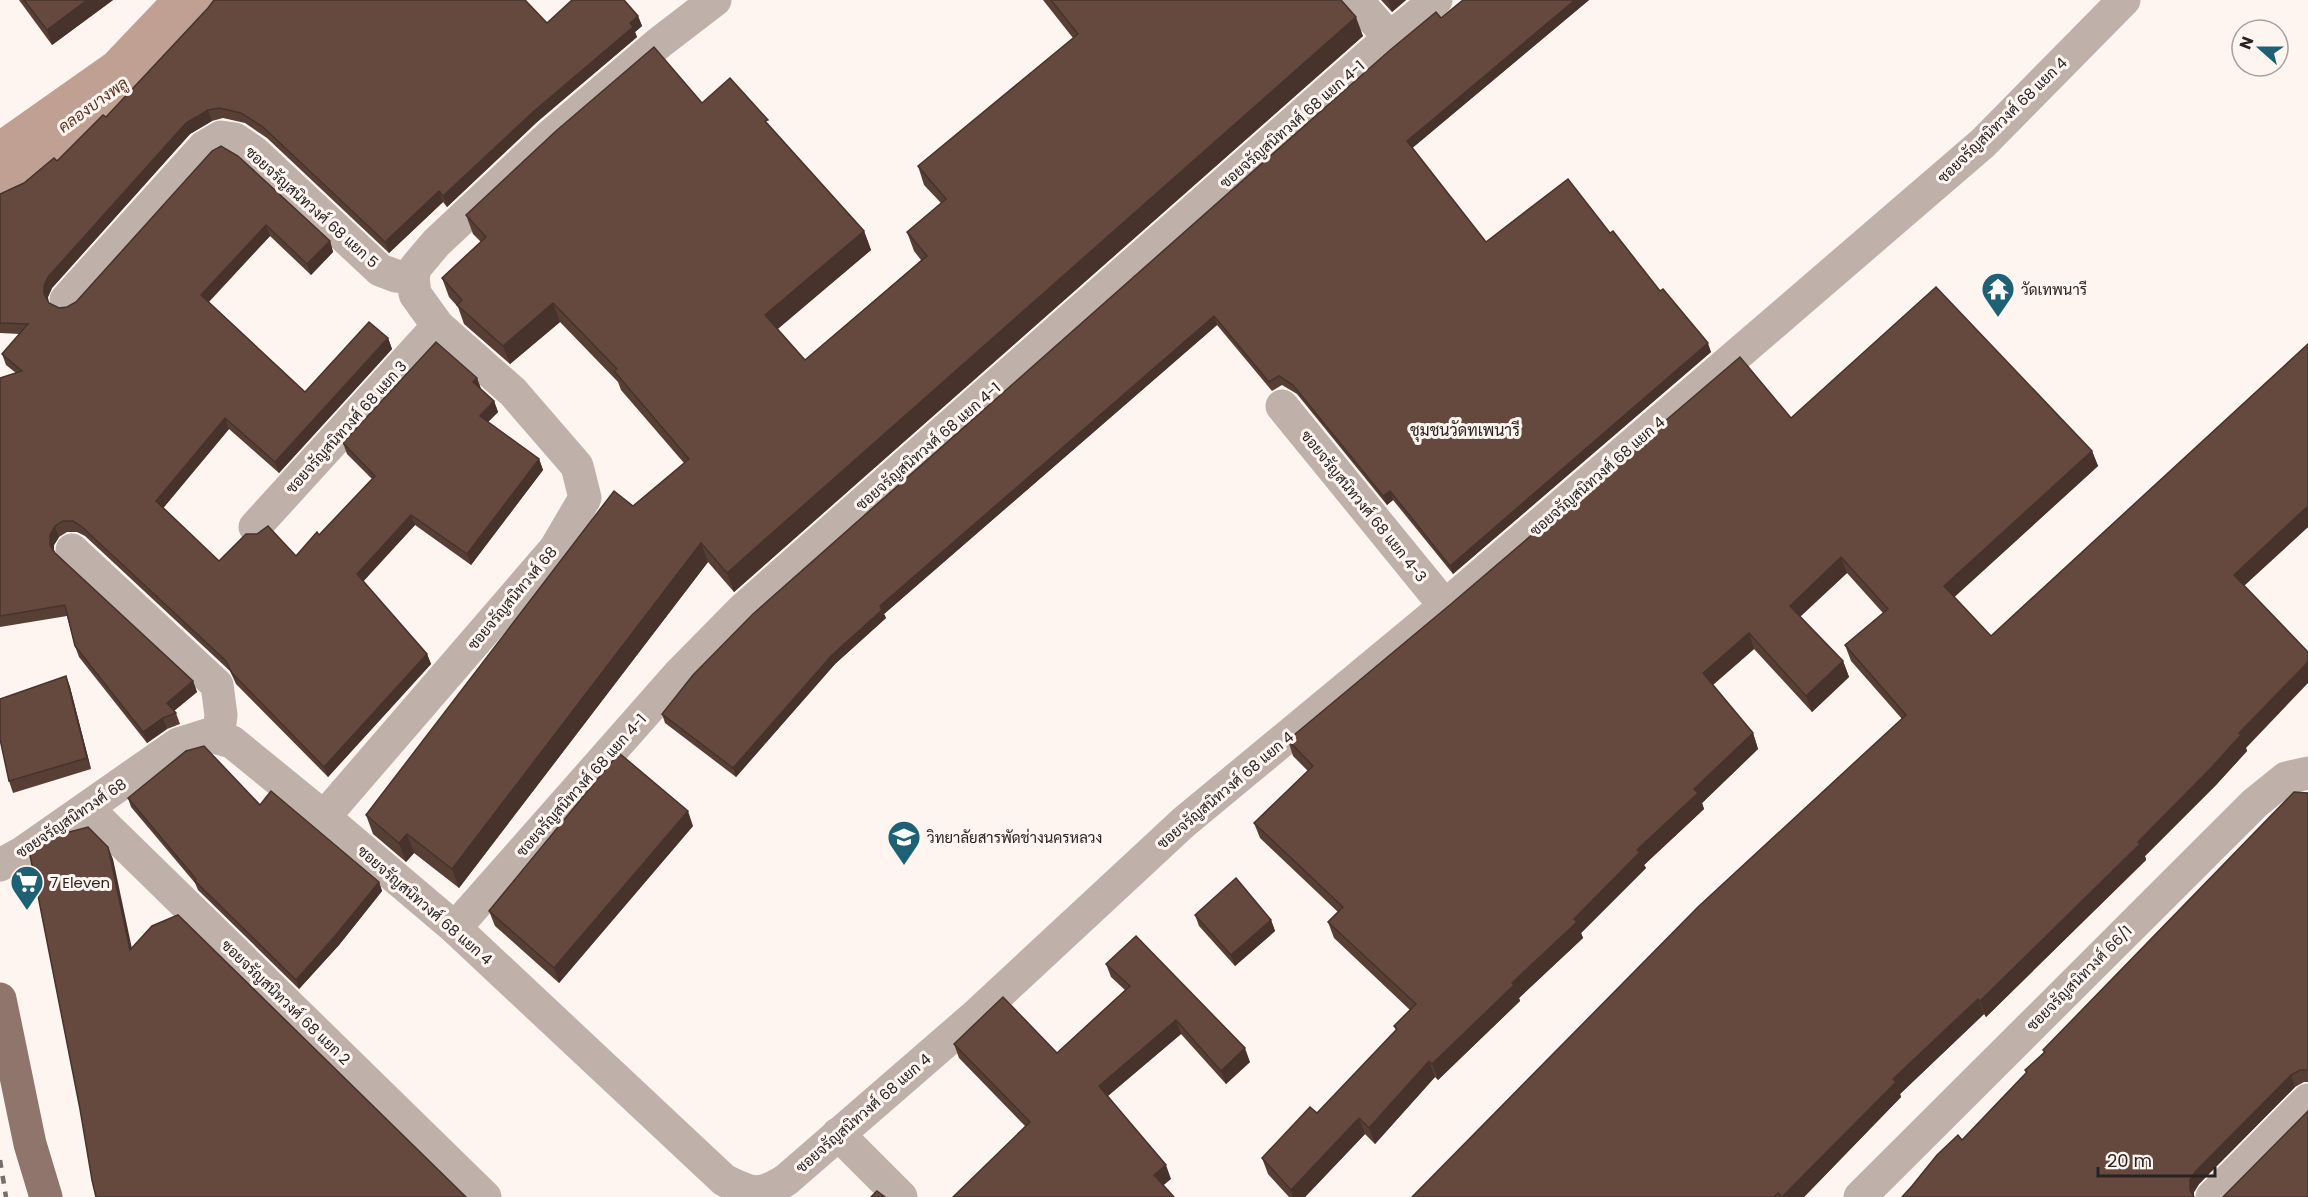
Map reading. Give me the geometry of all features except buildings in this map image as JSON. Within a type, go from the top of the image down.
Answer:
[{"type":"main road","points":[[0,999],[30,1144],[46,1197]]},
{"type":"main road","points":[[30,1144],[34,1197]]},
{"type":"street","points":[[413,278],[415,268],[436,243],[511,171],[659,43],[715,0]]},
{"type":"street","points":[[1356,0],[1390,38]]},
{"type":"street","name":"ซอยจรัญสนิทวงศ์ 68 แยก 4-1","points":[[455,928],[672,682],[743,609],[1390,38],[1436,0]]},
{"type":"street","name":"ซอยจรัญสนิทวงศ์ 68 แยก 4","points":[[324,817],[455,928],[724,1180],[751,1192],[768,1192],[786,1180],[974,1017],[1184,822],[1445,606],[1983,143],[2124,0]]},
{"type":"street","name":"ซอยจรัญสนิทวงศ์ 68 แยก 5","points":[[66,300],[204,147],[221,136],[235,139],[254,152],[380,270],[396,276],[413,278]]},
{"type":"street","name":"ซอยจรัญสนิทวงศ์ 68","points":[[324,817],[555,549],[585,498],[578,466],[513,392],[438,326],[415,294],[413,278]]},
{"type":"street","name":"ซอยจรัญสนิทวงศ์ 68 แยก 3","points":[[255,527],[438,326]]},
{"type":"street","name":"ซอยจรัญสนิทวงศ์ 68 แยก 4-3","points":[[1282,406],[1445,606]]},
{"type":"street","points":[[72,550],[217,685],[221,715],[218,738],[232,742],[324,817]]},
{"type":"street","name":"ซอยจรัญสนิทวงศ์ 68","points":[[0,865],[22,853],[178,744],[207,735],[218,738]]},
{"type":"street","name":"ซอยจรัญสนิทวงศ์ 66/1","points":[[1860,1197],[2255,803],[2286,778],[2308,773]]},
{"type":"street","name":"ซอยจรัญสนิทวงศ์ 68 แยก 2","points":[[87,808],[485,1197]]},
{"type":"street","points":[[2212,1197],[2308,1100]]},
{"type":"street","points":[[838,1134],[901,1197]]},
{"type":"waterway","name":"คลองบางพลู","points":[[0,171],[128,81],[187,19],[201,0]]},
{"type":"railway","points":[[0,1160],[6,1197]]},
{"type":"place","name":"วัดเทพนารี","points":[[1998,318]]},
{"type":"place","name":"วิทยาลัยสารพัดช่างนครหลวง","points":[[904,866]]},
{"type":"place","name":"7 Eleven","points":[[27,911]]},
{"type":"district","name":"ชุมชนวัดทเพนารี","points":[[1465,430]]}]
